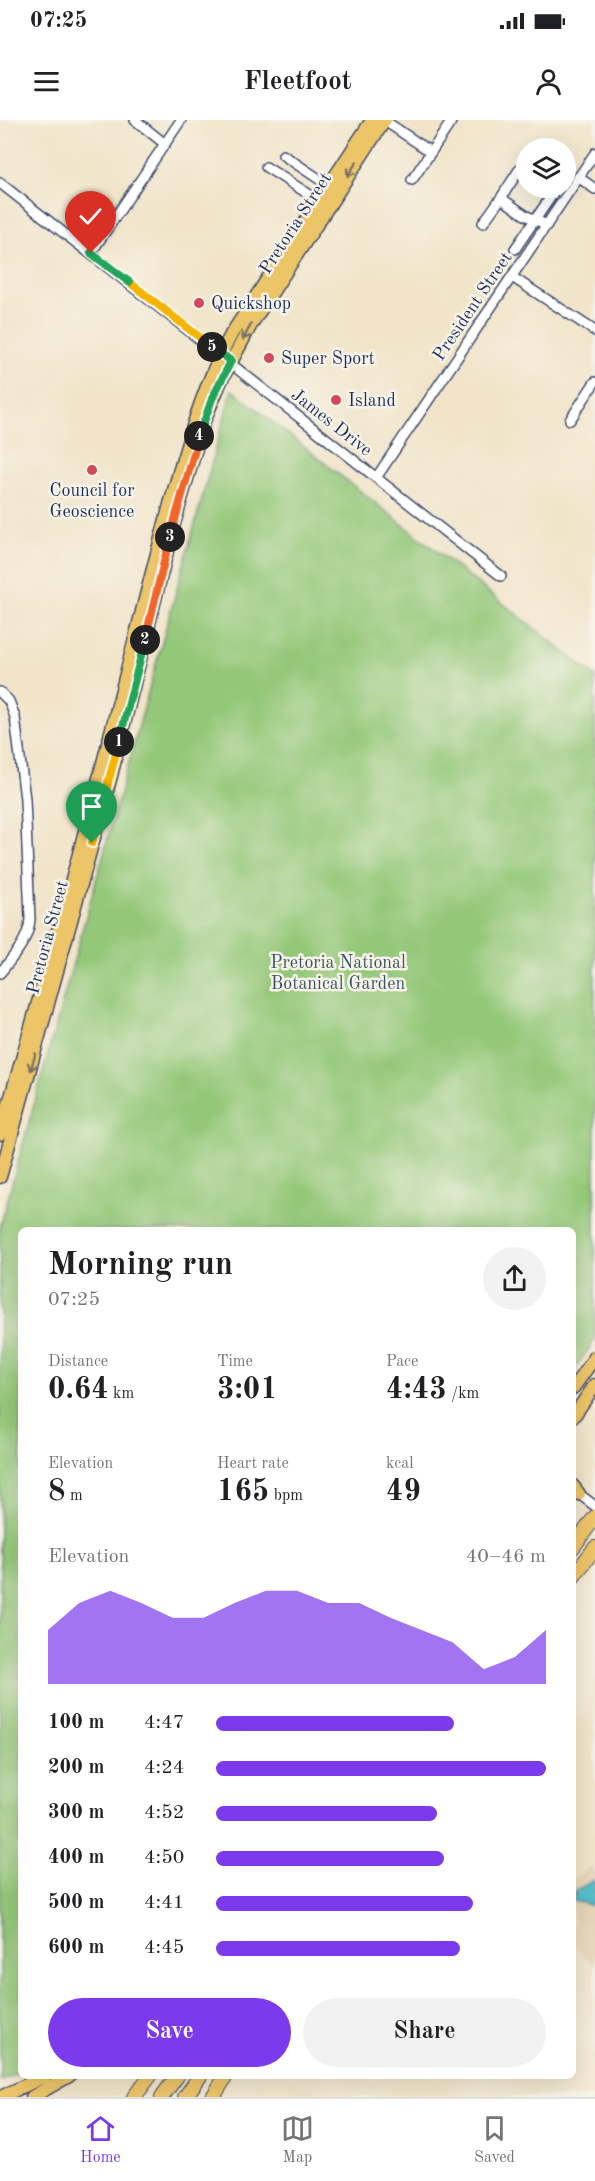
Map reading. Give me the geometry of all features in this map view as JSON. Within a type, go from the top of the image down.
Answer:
[{"type":"highway","points":[[576,1534],[595,1511]]},
{"type":"highway","points":[[576,1543],[595,1517]]},
{"type":"highway","points":[[576,1573],[595,1548]]},
{"type":"highway","points":[[134,2097],[148,2079]]},
{"type":"highway","points":[[141,2097],[154,2079]]},
{"type":"highway","points":[[162,2097],[175,2079]]},
{"type":"highway","points":[[185,2097],[198,2079]]},
{"type":"highway","points":[[213,2097],[224,2079]]},
{"type":"main road","name":"Pretoria Street","points":[[0,1177],[111,776],[173,527],[204,421],[226,357],[328,184],[380,120]]},
{"type":"main road","name":"Pretoria Street","points":[[0,1134],[33,1025],[192,426],[205,388],[256,315],[380,120]]},
{"type":"main road","points":[[576,1384],[595,1357]]},
{"type":"main road","points":[[576,1413],[595,1385]]},
{"type":"main road","points":[[1,2097],[39,2079]]},
{"type":"main road","points":[[32,2097],[64,2079]]},
{"type":"street","points":[[135,120],[165,144]]},
{"type":"street","points":[[91,253],[181,120]]},
{"type":"street","points":[[380,120],[431,152]]},
{"type":"street","points":[[412,180],[451,122]]},
{"type":"street","name":"President Street","points":[[376,478],[595,153]]},
{"type":"street","points":[[283,155],[328,184]]},
{"type":"street","points":[[268,171],[316,203]]},
{"type":"street","points":[[483,224],[516,175]]},
{"type":"street","points":[[578,177],[595,189]]},
{"type":"street","name":"James Drive","points":[[0,183],[226,357],[501,576]]},
{"type":"street","points":[[501,198],[547,225]]},
{"type":"street","points":[[515,249],[550,198]]},
{"type":"street","points":[[513,277],[595,331]]},
{"type":"street","points":[[570,420],[595,382]]},
{"type":"street","points":[[0,692],[9,701],[15,717],[25,800],[30,927],[24,940],[0,973]]},
{"type":"street","points":[[576,1491],[595,1506]]},
{"type":"shaded area","points":[[595,1865],[595,1965],[576,1949],[576,1876]]},
{"type":"green space","name":"Pretoria National Botanical Garden","points":[[232,390],[595,676],[595,1340],[576,1367],[576,1227],[18,1227],[18,2072],[0,2081],[0,1227]]},
{"type":"water","points":[[595,1880],[595,1906],[576,1902],[576,1890]]},
{"type":"place","name":"Quickshop","points":[[199,303]]},
{"type":"place","name":"Super Sport","points":[[269,358]]},
{"type":"place","name":"Island","points":[[336,400]]},
{"type":"place","name":"Council for Geoscience","points":[[92,470]]},
{"type":"route","points":[[91,253],[231,361],[212,399],[197,441],[92,843]]}]
